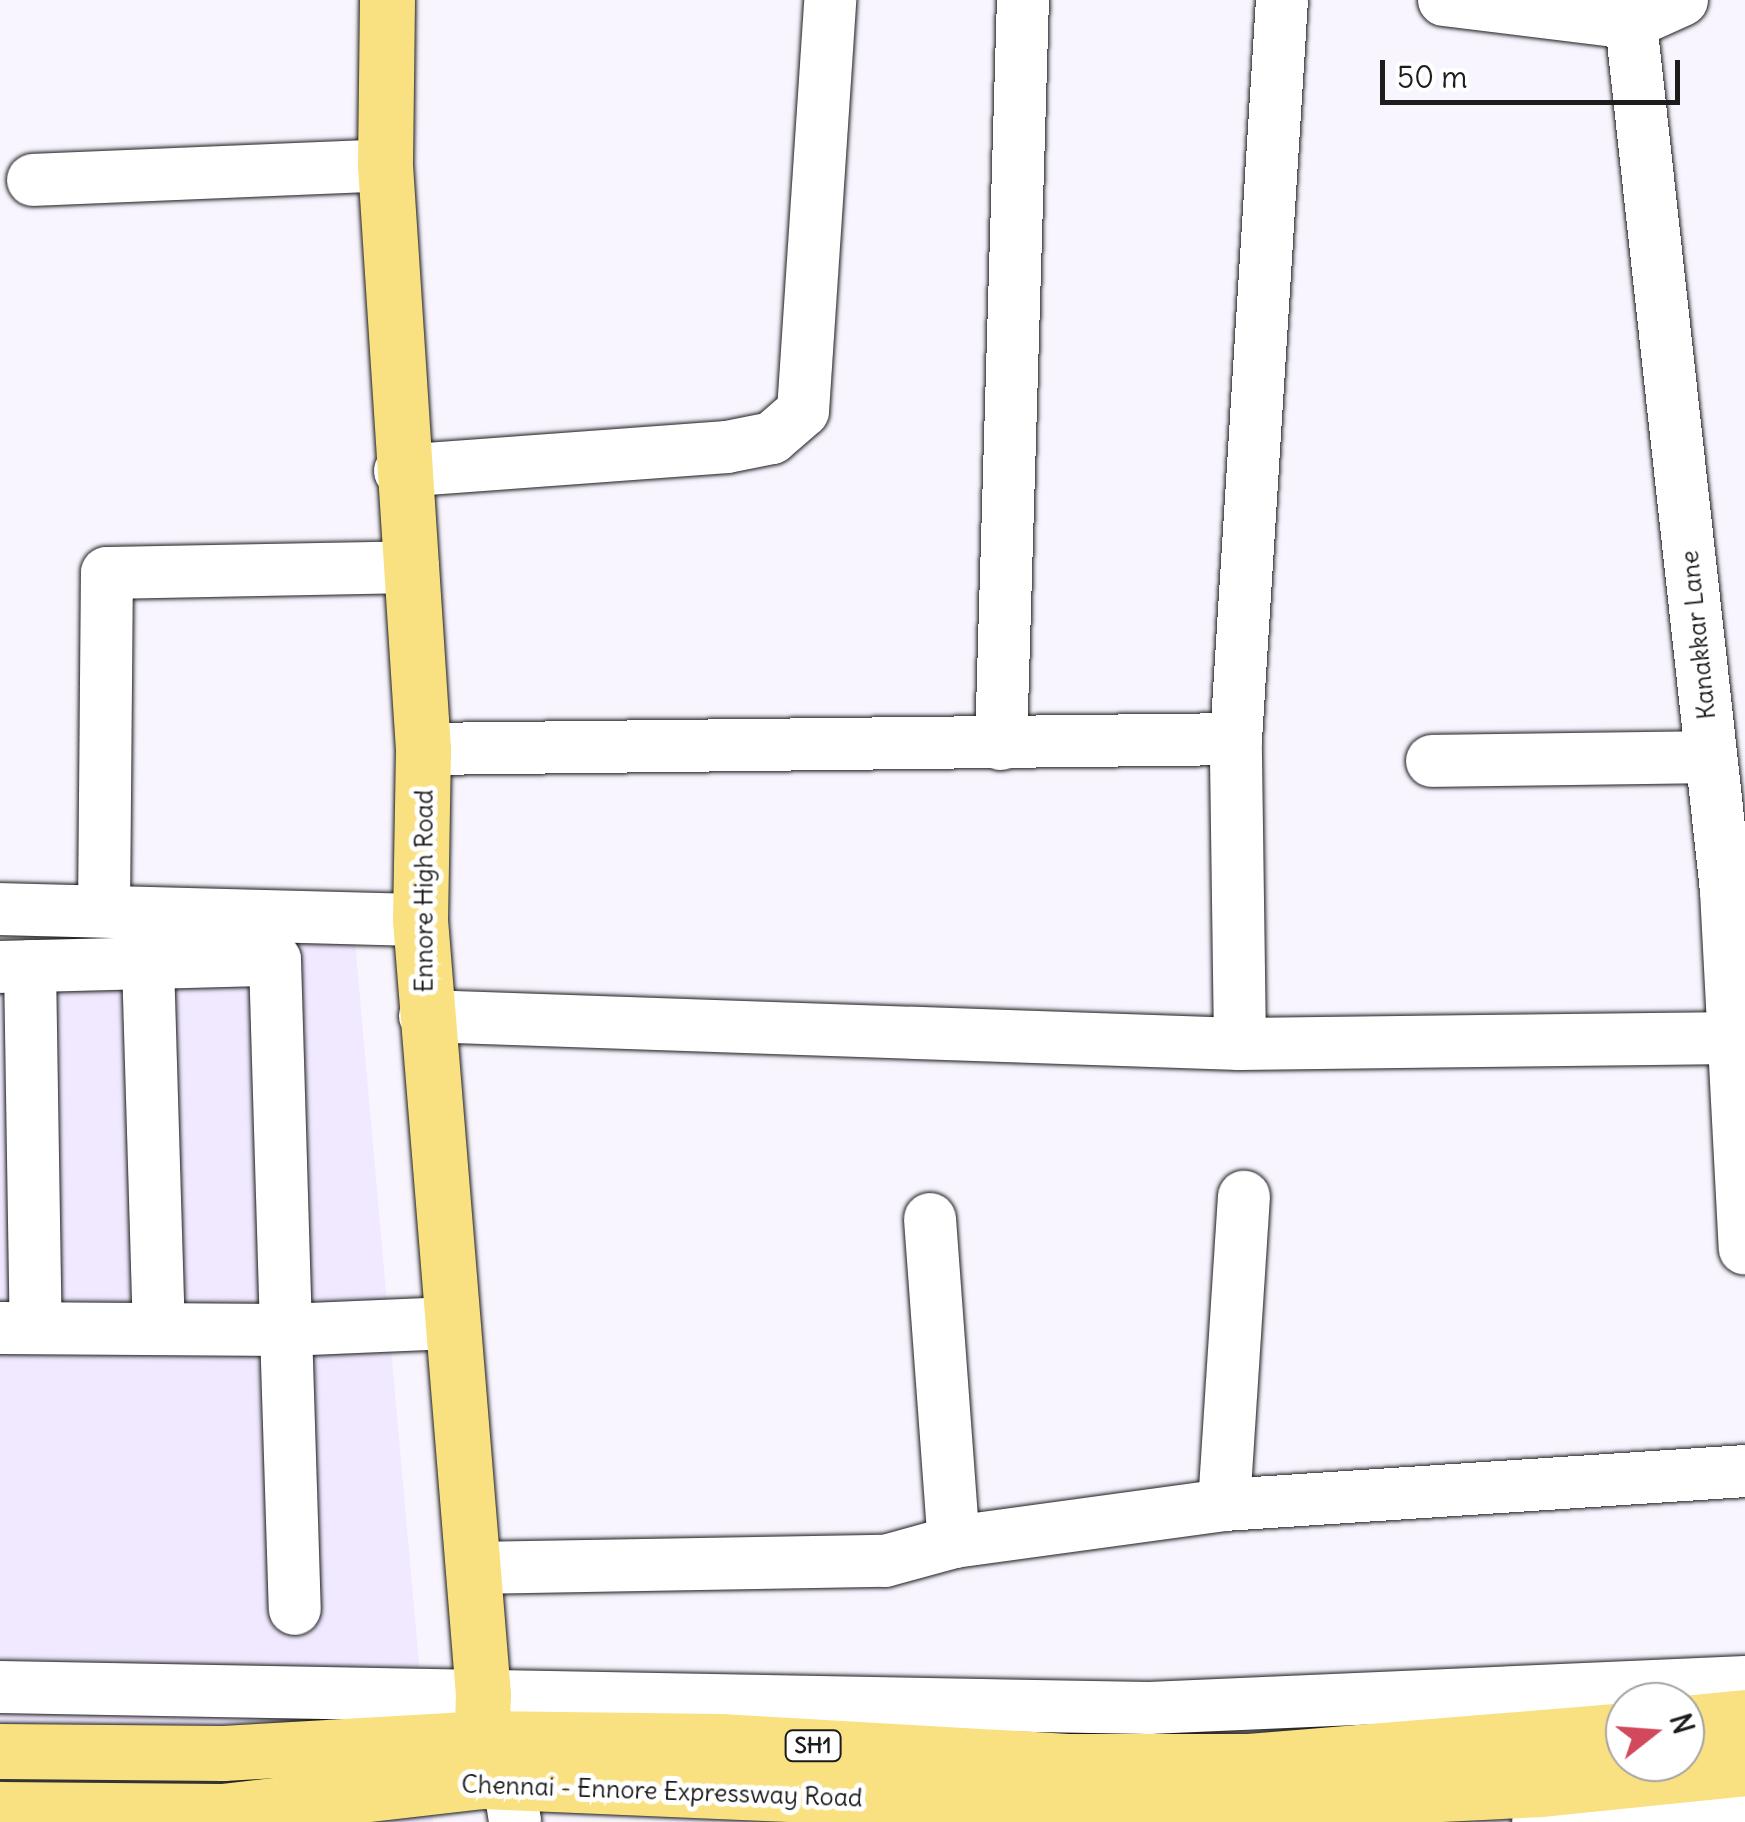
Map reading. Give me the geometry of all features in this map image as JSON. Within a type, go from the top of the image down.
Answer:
[{"type":"main road","name":"Ennore High Road","points":[[387,0],[384,165],[400,471],[412,567],[424,749],[420,920],[425,1016],[472,1568],[493,1763]]},
{"type":"main road","name":"Chennai - Ennore Expressway Road","points":[[1705,1760],[1745,1717]]},
{"type":"main road","name":"Chennai - Ennore Expressway Road","points":[[0,1809],[222,1811],[493,1763],[720,1741],[1067,1760],[1250,1761],[1605,1732]]},
{"type":"main road","name":"Chennai - Ennore Expressway Road","points":[[0,1751],[222,1753],[493,1763],[1069,1806],[1684,1782]]},
{"type":"main road","name":"Chennai - Ennore Expressway Road","points":[[1705,1777],[1745,1768]]},
{"type":"street","points":[[400,471],[727,447],[772,438],[804,411],[830,0]]},
{"type":"street","points":[[1001,744],[1023,0]]},
{"type":"street","points":[[1240,1044],[1236,740],[1282,0]]},
{"type":"street","points":[[1468,2],[1631,23],[1682,0]]},
{"type":"street","name":"Kanakkar Lane","points":[[1631,23],[1711,757],[1735,890],[1745,1248]]},
{"type":"street","points":[[34,180],[384,165]]},
{"type":"street","points":[[104,911],[108,573],[412,567]]},
{"type":"street","points":[[424,749],[1236,740]]},
{"type":"street","points":[[1432,762],[1711,757]]},
{"type":"street","points":[[0,909],[420,920]]},
{"type":"street","points":[[295,1608],[286,1330],[276,960],[15,967],[18,1328],[286,1330],[451,1322]]},
{"type":"street","points":[[148,963],[159,1329]]},
{"type":"street","points":[[425,1016],[1240,1044],[1737,1038]]},
{"type":"street","points":[[1224,1505],[1244,1197]]},
{"type":"street","points":[[930,1220],[954,1542]]},
{"type":"street","points":[[472,1568],[885,1561],[954,1542],[1224,1505],[1745,1471]]},
{"type":"street","points":[[0,1687],[493,1763],[1149,1708],[1745,1682]]},
{"type":"street","points":[[1538,1822],[1684,1782],[1745,1808]]},
{"type":"shaded area","points":[[355,942],[433,1822],[0,1822],[0,950]]}]
